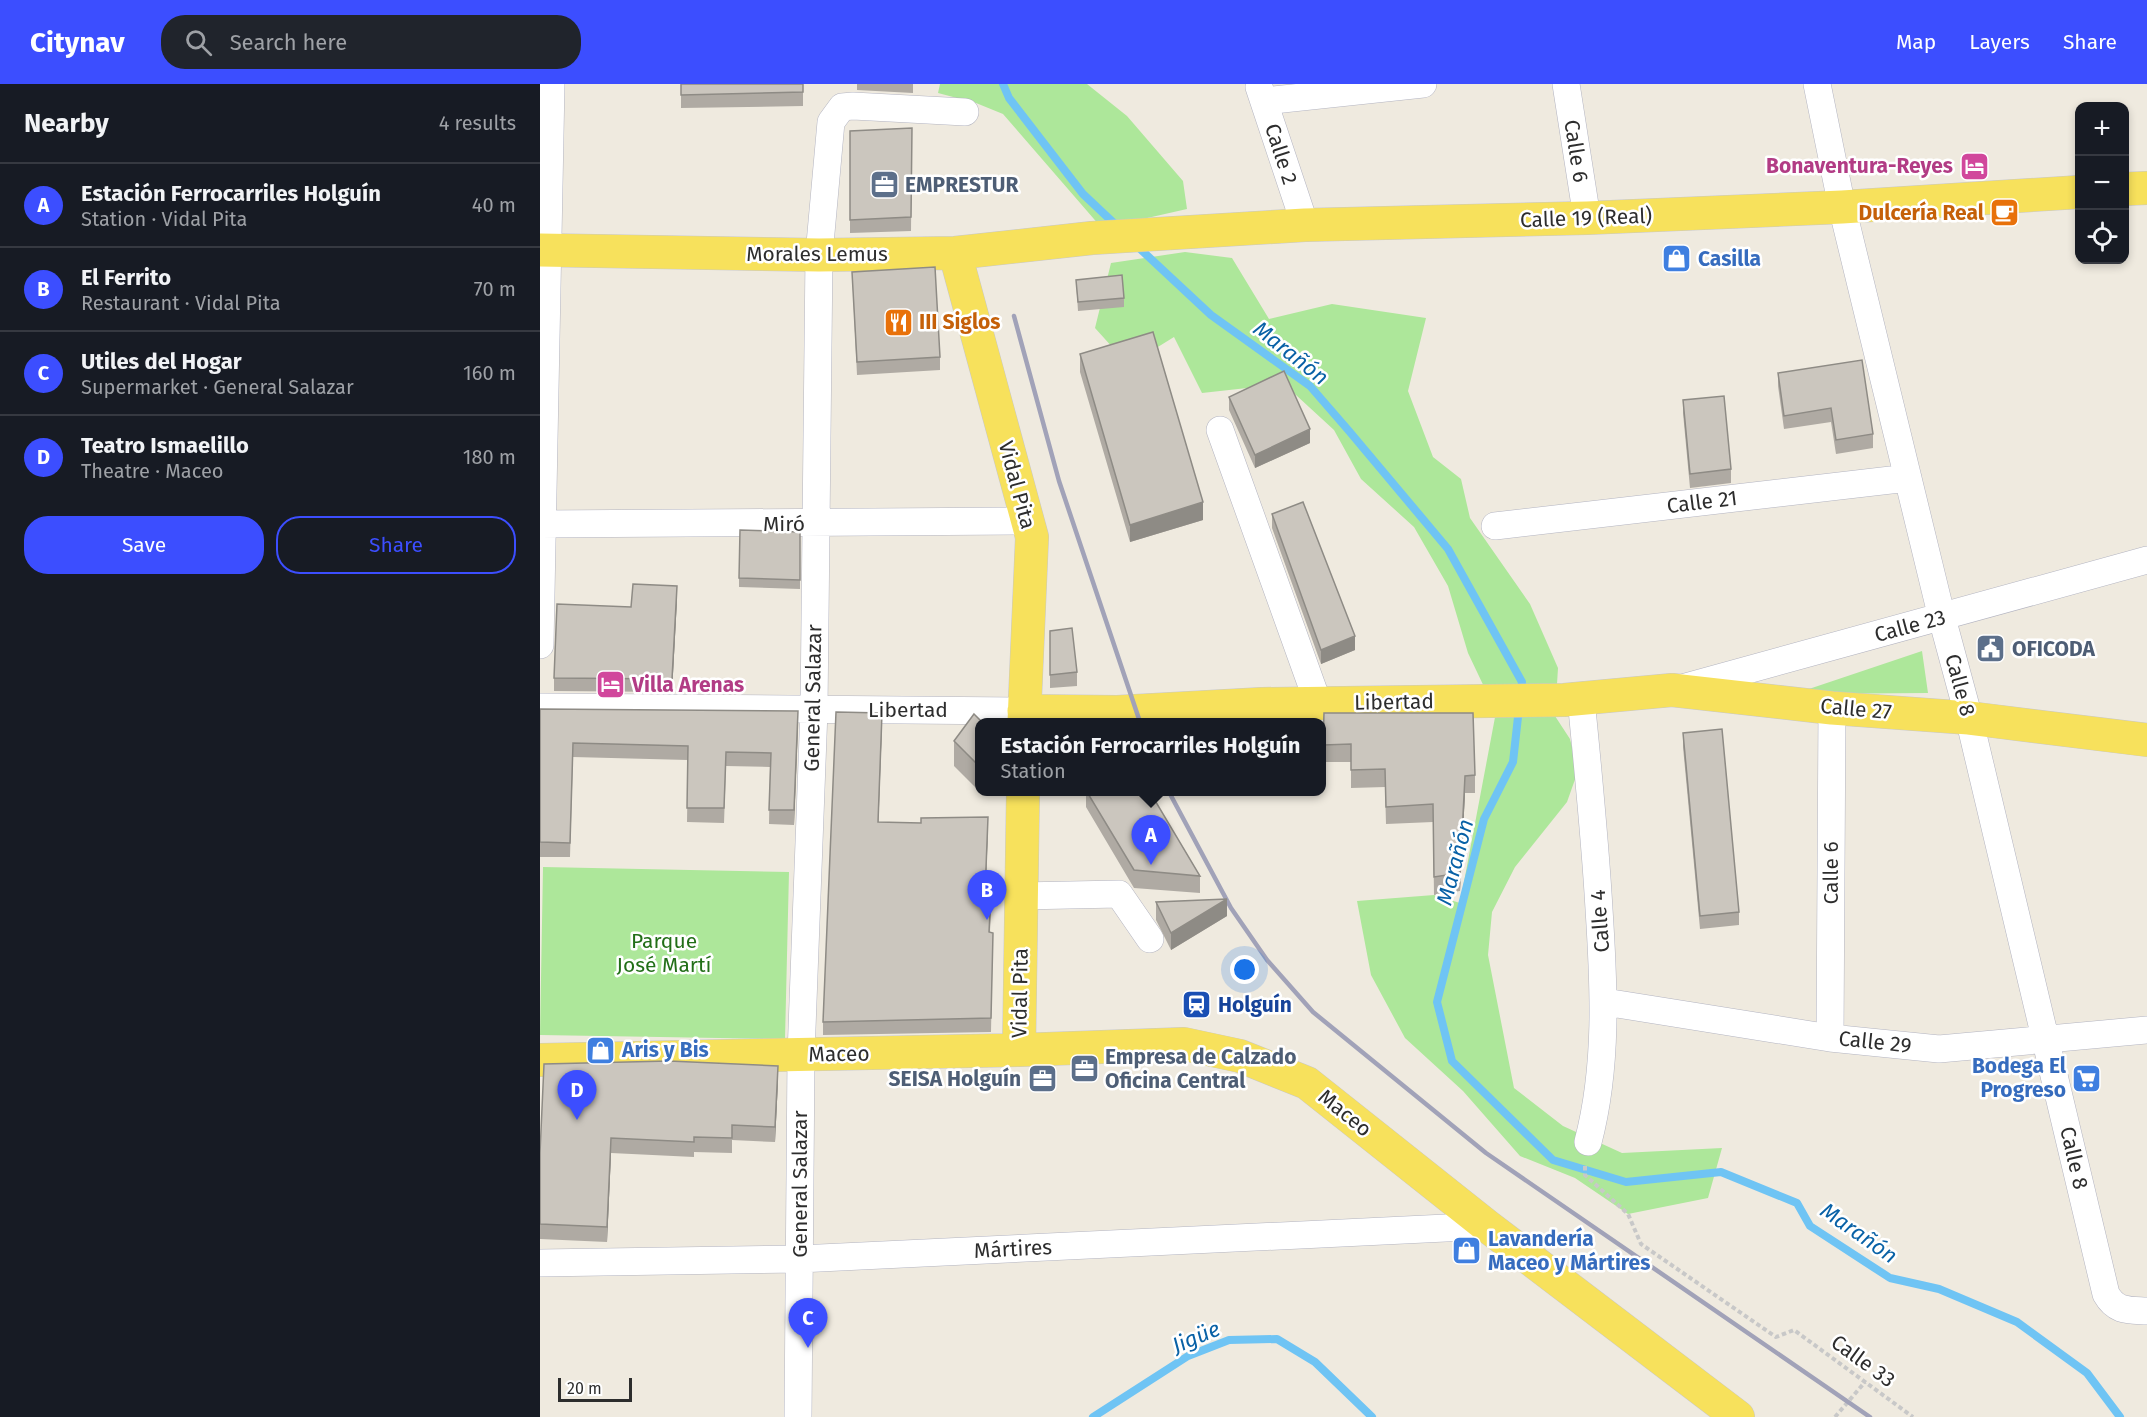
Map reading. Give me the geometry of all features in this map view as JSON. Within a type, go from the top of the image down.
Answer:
[{"type":"main road","points":[[2129,189],[2147,188]]},
{"type":"main road","name":"Calle 19 (Real)","points":[[1092,238],[1305,225],[1587,218],[1842,207],[2075,192]]},
{"type":"main road","name":"Morales Lemus","points":[[544,250],[819,255],[955,253],[1092,238]]},
{"type":"main road","name":"Vidal Pita","points":[[955,253],[1032,537],[1024,717]]},
{"type":"main road","name":"Calle 27","points":[[1572,699],[1672,690],[1832,708],[1969,718],[2147,740]]},
{"type":"main road","name":"Libertad","points":[[1024,717],[1318,703],[1572,699]]},
{"type":"main road","name":"Vidal Pita","points":[[1019,1050],[1023,796]]},
{"type":"main road","name":"Maceo","points":[[540,1060],[1019,1050],[1184,1044],[1240,1056],[1307,1083],[1487,1226],[1738,1417]]},
{"type":"street","points":[[540,645],[544,250],[551,84]]},
{"type":"street","points":[[1261,93],[1423,84]]},
{"type":"street","name":"Calle 6","points":[[1566,84],[1587,218]]},
{"type":"street","name":"Calle 8","points":[[1817,84],[1842,207],[1942,618],[1969,718],[2104,1287],[2110,1302],[2116,1307],[2123,1310],[2147,1311]]},
{"type":"street","name":"Calle 2","points":[[1261,93],[1305,225]]},
{"type":"street","name":"General Salazar","points":[[798,1417],[801,1055],[814,710],[819,255],[831,122],[842,107],[869,106],[965,112]]},
{"type":"street","points":[[1220,430],[1318,703]]},
{"type":"street","name":"Calle 21","points":[[1495,526],[1908,478]]},
{"type":"street","name":"Miró","points":[[542,524],[1028,521]]},
{"type":"street","name":"Calle 23","points":[[1672,690],[1942,618],[2147,560]]},
{"type":"street","name":"Calle 4","points":[[1572,699],[1593,820],[1605,1002],[1593,1120],[1588,1142]]},
{"type":"street","name":"Libertad","points":[[540,707],[814,710],[1024,717]]},
{"type":"street","name":"Calle 6","points":[[1830,1038],[1832,708]]},
{"type":"street","points":[[1021,896],[1119,894],[1150,939]]},
{"type":"street","name":"Calle 29","points":[[1605,1002],[1830,1038],[1939,1049],[2147,1030]]},
{"type":"street","name":"Mártires","points":[[540,1263],[800,1259],[1487,1226]]},
{"type":"path","name":"Calle 33","points":[[1588,1142],[1585,1175],[1628,1214],[1641,1244],[1776,1337],[1794,1330],[1913,1417]]},
{"type":"path","points":[[1835,1417],[1865,1382]]},
{"type":"green space","points":[[940,84],[1087,84],[1127,116],[1183,181],[1187,209],[1100,226],[1003,114],[976,103],[938,93]]},
{"type":"green space","points":[[1185,252],[1232,258],[1269,319],[1332,304],[1426,318],[1408,391],[1433,457],[1461,479],[1470,518],[1530,604],[1558,668],[1555,716],[1570,739],[1578,771],[1567,802],[1515,867],[1492,912],[1488,955],[1514,1088],[1563,1126],[1622,1153],[1722,1148],[1708,1198],[1628,1214],[1575,1178],[1520,1156],[1463,1091],[1405,1038],[1371,975],[1357,901],[1434,895],[1460,903],[1496,712],[1468,653],[1448,586],[1414,527],[1361,479],[1334,430],[1284,384],[1202,393],[1174,337],[1153,350],[1123,359],[1095,328],[1111,263]]},
{"type":"green space","points":[[1922,651],[1928,693],[1794,694]]},
{"type":"green space","name":"Parque José Martí","points":[[543,867],[789,872],[785,1039],[540,1035]]},
{"type":"building","points":[[681,84],[803,84],[803,92],[681,95]]},
{"type":"building","points":[[912,128],[911,217],[850,220],[850,131]]},
{"type":"building","points":[[935,267],[940,357],[857,362],[852,272]]},
{"type":"building","points":[[1122,275],[1124,298],[1078,302],[1076,280]]},
{"type":"building","points":[[1153,332],[1203,502],[1130,525],[1080,354]]},
{"type":"building","points":[[1862,360],[1873,434],[1836,440],[1831,408],[1784,416],[1778,373]]},
{"type":"building","points":[[1284,371],[1310,429],[1255,455],[1229,397]]},
{"type":"building","points":[[1724,396],[1731,469],[1690,474],[1683,400]]},
{"type":"building","points":[[1303,502],[1355,636],[1321,650],[1272,514]]},
{"type":"building","points":[[740,530],[800,532],[800,580],[739,578]]},
{"type":"building","points":[[633,584],[677,586],[672,679],[554,678],[557,604],[631,607]]},
{"type":"building","points":[[1072,628],[1077,672],[1050,675],[1050,631]]},
{"type":"building","points":[[540,709],[798,711],[794,810],[769,810],[771,753],[726,752],[724,808],[687,808],[688,746],[573,743],[570,843],[540,842]]},
{"type":"building","points":[[836,712],[882,713],[878,822],[921,823],[921,818],[988,817],[985,893],[991,893],[989,932],[993,933],[991,1018],[823,1022]]},
{"type":"building","points":[[1324,713],[1473,713],[1475,775],[1465,776],[1460,873],[1434,877],[1433,804],[1386,807],[1385,769],[1351,770],[1351,744],[1326,745],[1326,718],[1324,718]]},
{"type":"building","points":[[974,714],[978,718],[975,718],[975,762],[954,741]]},
{"type":"building","points":[[1722,729],[1739,912],[1700,916],[1683,733]]},
{"type":"building","points":[[1089,796],[1152,796],[1200,876],[1134,870]]},
{"type":"building","points":[[1227,899],[1171,933],[1156,902]]},
{"type":"building","points":[[669,1061],[778,1066],[775,1127],[732,1125],[732,1138],[694,1137],[694,1142],[611,1138],[607,1227],[540,1224],[544,1064]]},
{"type":"waterway","name":"Marañón","points":[[1003,84],[1009,98],[1083,194],[1118,227]]},
{"type":"waterway","name":"Marañón","points":[[1137,246],[1211,315],[1310,386],[1349,431],[1448,549],[1522,682],[1521,693]]},
{"type":"waterway","name":"Marañón","points":[[1519,708],[1513,762],[1484,819],[1437,1002],[1452,1061],[1553,1160],[1626,1182],[1721,1172],[1797,1203],[1810,1226],[1890,1278],[1939,1289],[2017,1322],[2087,1373],[2120,1417]]},
{"type":"waterway","name":"Jigüe","points":[[1093,1417],[1188,1356],[1229,1340],[1277,1339],[1315,1362],[1372,1417]]},
{"type":"railway","points":[[1014,316],[1059,481],[1139,718]]},
{"type":"railway","points":[[1171,796],[1231,908],[1267,960],[1313,1012],[1486,1153],[1870,1417]]},
{"type":"place","name":"Bonaventura-Reyes","points":[[1974,166]]},
{"type":"place","name":"EMPRESTUR","points":[[884,185]]},
{"type":"place","name":"Dulcería Real","points":[[2005,213]]},
{"type":"place","name":"Casilla","points":[[1677,259]]},
{"type":"place","name":"III Siglos","points":[[898,322]]},
{"type":"place","name":"OFICODA","points":[[1991,649]]},
{"type":"place","name":"Villa Arenas","points":[[611,685]]},
{"type":"place","name":"Estación Ferrocarriles Holguín","points":[[1151,865]]},
{"type":"place","name":"El Ferrito","points":[[987,920]]},
{"type":"place","name":"Holguín","points":[[1197,1005]]},
{"type":"place","name":"Aris y Bis","points":[[601,1050]]},
{"type":"place","name":"Empresa de Calzado Oficina Central","points":[[1084,1069]]},
{"type":"place","name":"Bodega El Progreso","points":[[2087,1078]]},
{"type":"place","name":"SEISA Holguín","points":[[1042,1079]]},
{"type":"place","name":"Teatro Ismaelillo","points":[[577,1120]]},
{"type":"place","name":"Lavandería Maceo y Mártires","points":[[1467,1251]]},
{"type":"place","name":"Utiles del Hogar","points":[[808,1348]]}]
